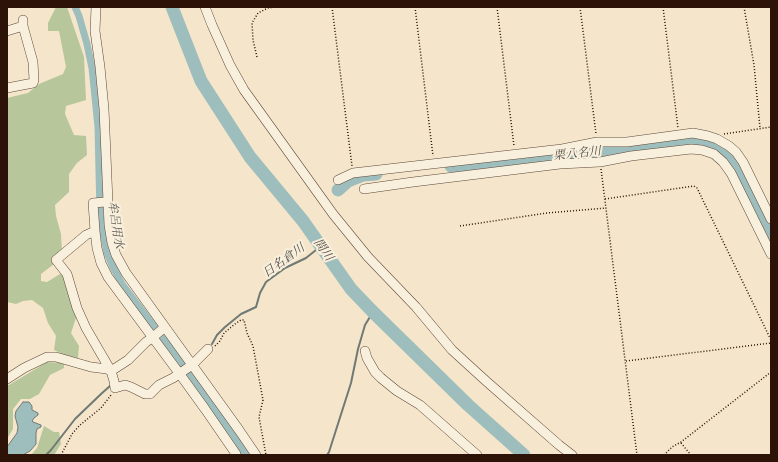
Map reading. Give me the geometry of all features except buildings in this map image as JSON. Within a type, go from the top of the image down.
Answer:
[{"type":"street","points":[[96,7],[95,30],[100,67],[107,155],[103,202],[116,255],[180,373],[236,454],[248,447]]},
{"type":"street","points":[[205,7],[230,65],[244,90],[333,214],[368,257],[416,307],[452,350],[572,455]]},
{"type":"street","points":[[7,30],[23,23],[33,62],[34,80],[33,83],[7,88]]},
{"type":"street","points":[[338,180],[353,173],[562,149],[597,142],[627,142],[694,134],[717,139],[736,152],[771,219]]},
{"type":"street","points":[[364,189],[560,164],[600,162],[631,156],[702,150],[714,154],[723,162],[731,173],[771,254]]},
{"type":"street","points":[[103,202],[93,203],[94,231],[101,263],[108,277],[190,366],[230,418],[248,447],[256,455]]},
{"type":"street","points":[[94,231],[86,235],[56,260],[67,274],[77,308],[86,328],[111,371],[115,388],[125,385],[145,394],[150,394],[159,385],[173,378],[190,366],[208,349]]},
{"type":"street","points":[[111,371],[128,360],[146,342],[158,333]]},
{"type":"street","points":[[366,352],[367,358],[374,372],[397,391],[420,405],[476,455]]},
{"type":"street","points":[[7,379],[24,368],[47,357],[56,357],[111,371]]},
{"type":"path","points":[[257,57],[253,40],[252,23],[258,13],[274,7]]},
{"type":"path","points":[[332,7],[353,173]]},
{"type":"path","points":[[415,7],[434,164]]},
{"type":"path","points":[[497,7],[515,154]]},
{"type":"path","points":[[580,7],[597,142]]},
{"type":"path","points":[[663,7],[679,135]]},
{"type":"path","points":[[744,7],[754,65],[760,128]]},
{"type":"path","points":[[717,139],[724,133],[771,127]]},
{"type":"path","points":[[600,162],[637,455]]},
{"type":"path","points":[[605,199],[694,186],[697,188],[771,341],[626,361]]},
{"type":"path","points":[[460,226],[547,213],[606,208]]},
{"type":"path","points":[[208,349],[212,349],[220,341],[224,334],[235,324],[241,320],[244,320],[247,333],[253,346],[263,400],[258,417],[266,455]]},
{"type":"path","points":[[664,455],[771,372]]},
{"type":"path","points":[[61,455],[72,434],[80,425],[101,408],[115,388]]},
{"type":"path","points":[[681,442],[691,455]]},
{"type":"green space","points":[[56,7],[67,7],[84,57],[86,100],[66,106],[65,114],[74,135],[86,136],[87,155],[77,163],[69,174],[69,192],[55,205],[56,216],[61,234],[62,253],[54,264],[41,274],[41,281],[47,282],[60,274],[66,277],[76,318],[71,333],[79,346],[78,358],[67,356],[54,350],[56,336],[48,323],[43,308],[32,300],[23,301],[16,304],[7,302],[7,98],[28,93],[39,84],[63,74],[66,67],[59,31],[48,31],[48,23]]},
{"type":"green space","points":[[47,362],[64,363],[64,368],[50,375],[39,394],[30,399],[21,399],[13,409],[13,429],[7,439],[7,385]]},
{"type":"green space","points":[[44,426],[54,432],[59,432],[61,444],[54,455],[31,455],[37,448]]},
{"type":"water","points":[[23,402],[29,402],[32,406],[32,410],[38,413],[32,421],[41,425],[41,427],[37,429],[36,444],[30,451],[23,455],[7,455],[7,447],[17,433],[18,427],[15,416],[16,411]]},
{"type":"waterway","name":"牟呂用水","points":[[75,7],[87,44],[92,68],[98,127],[100,215],[107,253],[122,284],[190,374],[246,455]]},
{"type":"waterway","name":"間川","points":[[172,7],[201,81],[250,157],[303,221],[351,289],[468,405],[524,455]]},
{"type":"waterway","name":"栗八名川","points":[[451,166],[697,141],[711,145],[724,152],[735,163],[771,235]]},
{"type":"waterway","name":"栗八名川","points":[[338,190],[348,181],[363,175],[376,174]]},
{"type":"waterway","name":"日名倉川","points":[[212,344],[217,335],[225,327],[241,314],[256,307],[260,293],[266,282],[285,268],[306,258],[321,246]]},
{"type":"waterway","points":[[327,455],[351,383],[365,325],[373,312]]},
{"type":"waterway","name":"日名倉川","points":[[46,455],[75,419],[110,386]]}]
